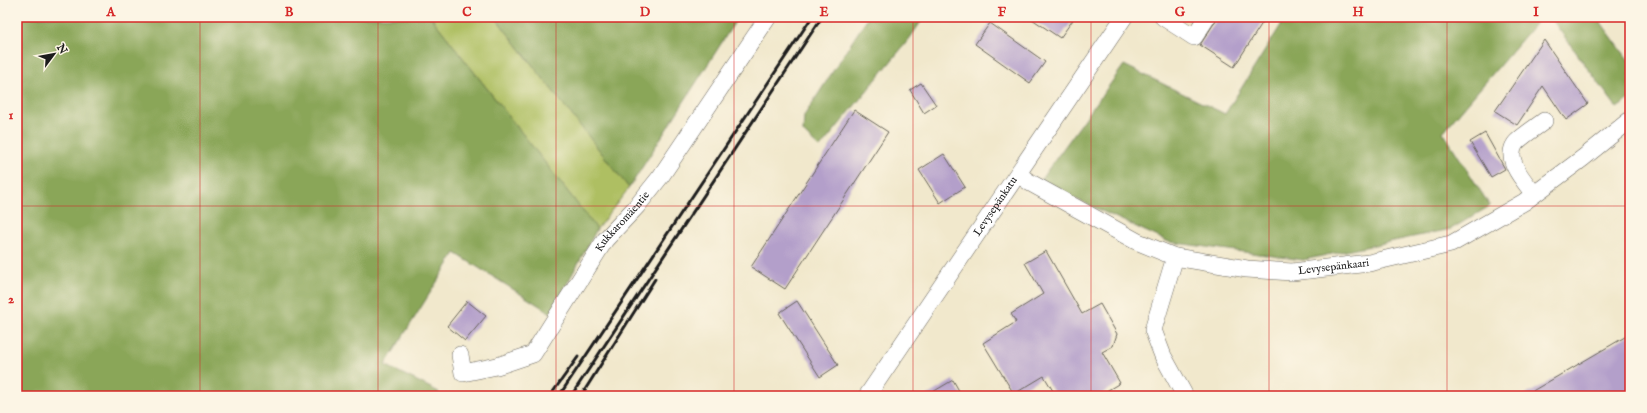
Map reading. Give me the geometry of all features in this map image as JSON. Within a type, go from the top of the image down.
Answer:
[{"type":"street","name":"Kukkaromäentie","points":[[460,355],[463,373],[497,366],[533,354],[605,240],[637,206],[661,176],[768,17]]},
{"type":"street","name":"Levysepänkatu","points":[[867,396],[1124,17]]},
{"type":"street","points":[[1163,17],[1194,37],[1207,17]]},
{"type":"street","name":"Levysepänkaari","points":[[1018,174],[1029,182],[1136,241],[1175,257],[1247,269],[1292,272],[1369,263],[1451,244],[1524,202],[1583,158],[1630,120]]},
{"type":"street","points":[[1534,194],[1516,170],[1511,154],[1515,144],[1544,121]]},
{"type":"street","points":[[1175,257],[1153,330],[1163,356],[1185,396]]},
{"type":"green space","points":[[17,17],[431,17],[597,229],[551,313],[455,253],[385,365],[439,392],[436,396],[17,396]]},
{"type":"green space","points":[[431,17],[495,17],[629,188],[597,229]]},
{"type":"green space","points":[[495,17],[738,17],[629,188]]},
{"type":"green space","points":[[868,17],[924,17],[910,38],[820,148],[803,132],[804,116]]},
{"type":"green space","points":[[1286,17],[1541,17],[1443,132],[1490,206],[1451,229],[1303,260],[1169,242],[1039,182],[1124,65],[1225,114]]},
{"type":"green space","points":[[1550,17],[1597,17],[1630,62],[1630,99],[1617,108]]},
{"type":"building","points":[[1029,17],[1075,17],[1060,38]]},
{"type":"building","points":[[1217,17],[1266,17],[1234,67],[1200,45]]},
{"type":"building","points":[[990,23],[1045,62],[1030,83],[975,44]]},
{"type":"building","points":[[1544,40],[1588,104],[1566,120],[1543,86],[1517,125],[1495,111]]},
{"type":"building","points":[[921,83],[936,105],[924,113],[910,90]]},
{"type":"building","points":[[854,110],[888,132],[785,289],[751,267]]},
{"type":"building","points":[[1485,133],[1505,169],[1491,177],[1470,142]]},
{"type":"building","points":[[944,154],[965,187],[940,203],[919,170]]},
{"type":"building","points":[[1046,251],[1082,314],[1100,304],[1117,334],[1113,346],[1102,352],[1120,383],[1098,396],[1056,396],[1044,376],[1014,394],[983,343],[1016,322],[1011,314],[1043,294],[1025,263]]},
{"type":"building","points":[[467,301],[486,316],[465,341],[447,326]]},
{"type":"building","points":[[797,301],[838,365],[820,377],[779,313]]},
{"type":"building","points":[[1630,334],[1630,396],[1524,396]]},
{"type":"building","points":[[953,380],[962,396],[926,396]]},
{"type":"railway","points":[[559,396],[812,17]]},
{"type":"railway","points":[[571,396],[822,17]]},
{"type":"railway","points":[[581,396],[655,279]]},
{"type":"railway","points":[[550,396],[578,357]]}]
